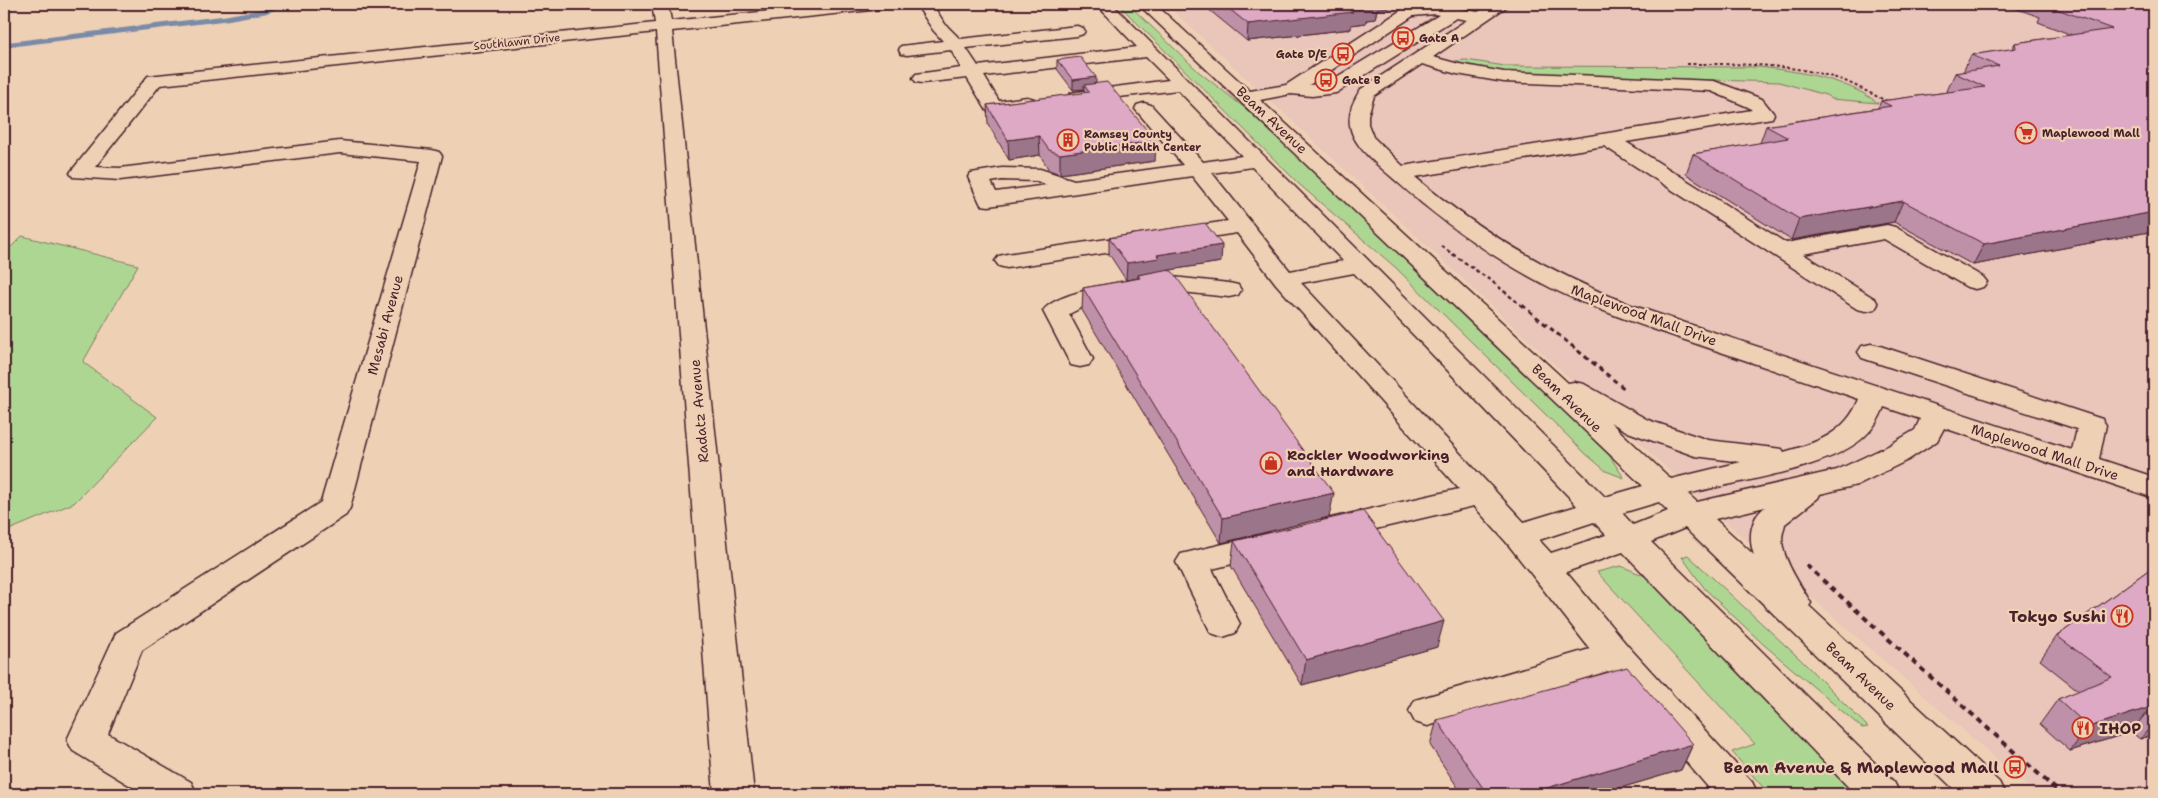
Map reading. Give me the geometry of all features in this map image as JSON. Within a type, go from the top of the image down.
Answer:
[{"type":"street","name":"Southlawn Drive","points":[[154,80],[662,15],[881,4]]},
{"type":"street","points":[[924,4],[939,27],[956,44],[994,107],[1040,101]]},
{"type":"street","points":[[1104,4],[1880,794]]},
{"type":"street","points":[[1330,88],[1330,93],[1336,100],[1358,110],[1367,93],[1500,4]]},
{"type":"street","name":"Beam Avenue","points":[[1152,6],[1984,794]]},
{"type":"street","points":[[1291,89],[1409,12],[1435,9],[1480,17]]},
{"type":"street","points":[[1247,97],[1291,89],[1312,91],[1330,88],[1453,13]]},
{"type":"street","name":"Radatz Avenue","points":[[662,15],[734,794]]},
{"type":"street","points":[[907,50],[1077,31]]},
{"type":"street","points":[[922,78],[1150,51]]},
{"type":"street","points":[[1399,173],[1765,114],[1756,103],[1714,86],[1504,77],[1457,69],[1419,58]]},
{"type":"street","name":"Mesabi Avenue","points":[[154,80],[80,172],[120,174],[340,147],[432,156],[335,508],[128,642],[86,740],[177,794]]},
{"type":"street","points":[[1059,99],[1183,84]]},
{"type":"street","points":[[1144,109],[1198,168],[1284,279],[1518,535],[1615,654],[1738,794]]},
{"type":"street","name":"Maplewood Mall Drive","points":[[1358,110],[1359,129],[1371,147],[1446,213],[1485,242],[1542,275],[1582,294],[1622,310],[1874,396],[2154,488]]},
{"type":"street","points":[[1607,139],[1866,304]]},
{"type":"street","points":[[1072,187],[1257,160]]},
{"type":"street","points":[[1007,260],[1242,226]]},
{"type":"street","points":[[1782,251],[1887,232],[1976,282]]},
{"type":"street","points":[[1284,279],[1360,265]]},
{"type":"street","points":[[1080,359],[1055,311],[1080,299],[1163,284],[1229,290]]},
{"type":"street","points":[[1871,352],[2092,425],[2083,465]]},
{"type":"street","points":[[1534,366],[1613,413],[1646,429],[1705,449],[1756,455],[1801,457]]},
{"type":"street","points":[[1518,535],[1598,509],[1801,457],[1828,446],[1853,432],[1867,416],[1874,396]]},
{"type":"street","points":[[1544,567],[1628,539],[1688,515],[1846,478],[1898,454],[1927,435],[1935,416]]},
{"type":"street","points":[[1805,624],[1778,575],[1766,540],[1770,519],[1814,485]]},
{"type":"street","points":[[1223,624],[1192,562],[1480,494]]},
{"type":"street","points":[[1428,711],[1615,654]]},
{"type":"path","points":[[1804,563],[2061,794]]},
{"type":"shaded area","points":[[1166,4],[2154,4],[2154,794],[2036,794],[1712,510]]},
{"type":"green space","points":[[1118,4],[1128,4],[1199,72],[1260,120],[1609,455],[1624,478],[1606,471],[1586,454],[1395,267],[1300,185]]},
{"type":"green space","points":[[1466,60],[1505,66],[1758,67],[1821,77],[1851,87],[1878,103],[1832,99],[1826,95],[1779,82],[1508,74],[1473,68],[1455,61]]},
{"type":"green space","points":[[22,236],[138,265],[83,362],[157,417],[74,503],[4,532],[4,254]]},
{"type":"green space","points":[[1688,555],[1799,658],[1868,727],[1862,728],[1763,644],[1705,589],[1682,557]]},
{"type":"green space","points":[[1621,566],[1645,576],[1858,794],[1769,794],[1732,752],[1755,744],[1597,572]]},
{"type":"building","points":[[1223,4],[1364,4],[1368,7],[1348,9],[1353,12],[1248,24]]},
{"type":"building","name":"Maplewood Mall","points":[[2154,4],[2154,212],[1984,244],[1903,201],[1799,219],[1693,154],[1788,138],[1766,126],[1891,106],[1881,101],[1985,87],[1955,73],[1999,66],[1971,55],[2016,48],[2015,43],[2112,29],[2046,5]]},
{"type":"building","points":[[1080,57],[1096,77],[1073,80],[1057,60]]},
{"type":"building","points":[[1107,82],[1156,141],[1060,154],[1049,150],[1039,136],[1008,140],[987,105],[1089,92],[1084,85]]},
{"type":"building","points":[[1205,223],[1222,245],[1157,255],[1159,258],[1127,263],[1109,238]]},
{"type":"building","points":[[1164,270],[1172,271],[1334,493],[1223,518],[1083,288],[1140,278],[1138,275]]},
{"type":"building","points":[[1363,511],[1444,621],[1306,660],[1234,541]]},
{"type":"building","points":[[2154,566],[2154,709],[2151,707],[2089,727],[2058,699],[2112,677],[2057,636]]},
{"type":"building","points":[[1627,667],[1693,744],[1527,794],[1487,794],[1437,720]]},
{"type":"waterway","points":[[4,45],[226,18],[265,11],[284,4]]},
{"type":"place","name":"Gate A","points":[[1403,38]]},
{"type":"place","name":"Gate D/E","points":[[1343,54]]},
{"type":"place","name":"Gate B","points":[[1326,80]]},
{"type":"place","name":"Maplewood Mall","points":[[2026,133]]},
{"type":"place","name":"Ramsey County Public Health Center","points":[[1068,140]]},
{"type":"place","name":"Rockler Woodworking and Hardware","points":[[1271,463]]},
{"type":"place","name":"Tokyo Sushi","points":[[2122,616]]},
{"type":"place","name":"IHOP","points":[[2083,728]]},
{"type":"place","name":"Beam Avenue & Maplewood Mall","points":[[2015,767]]}]
